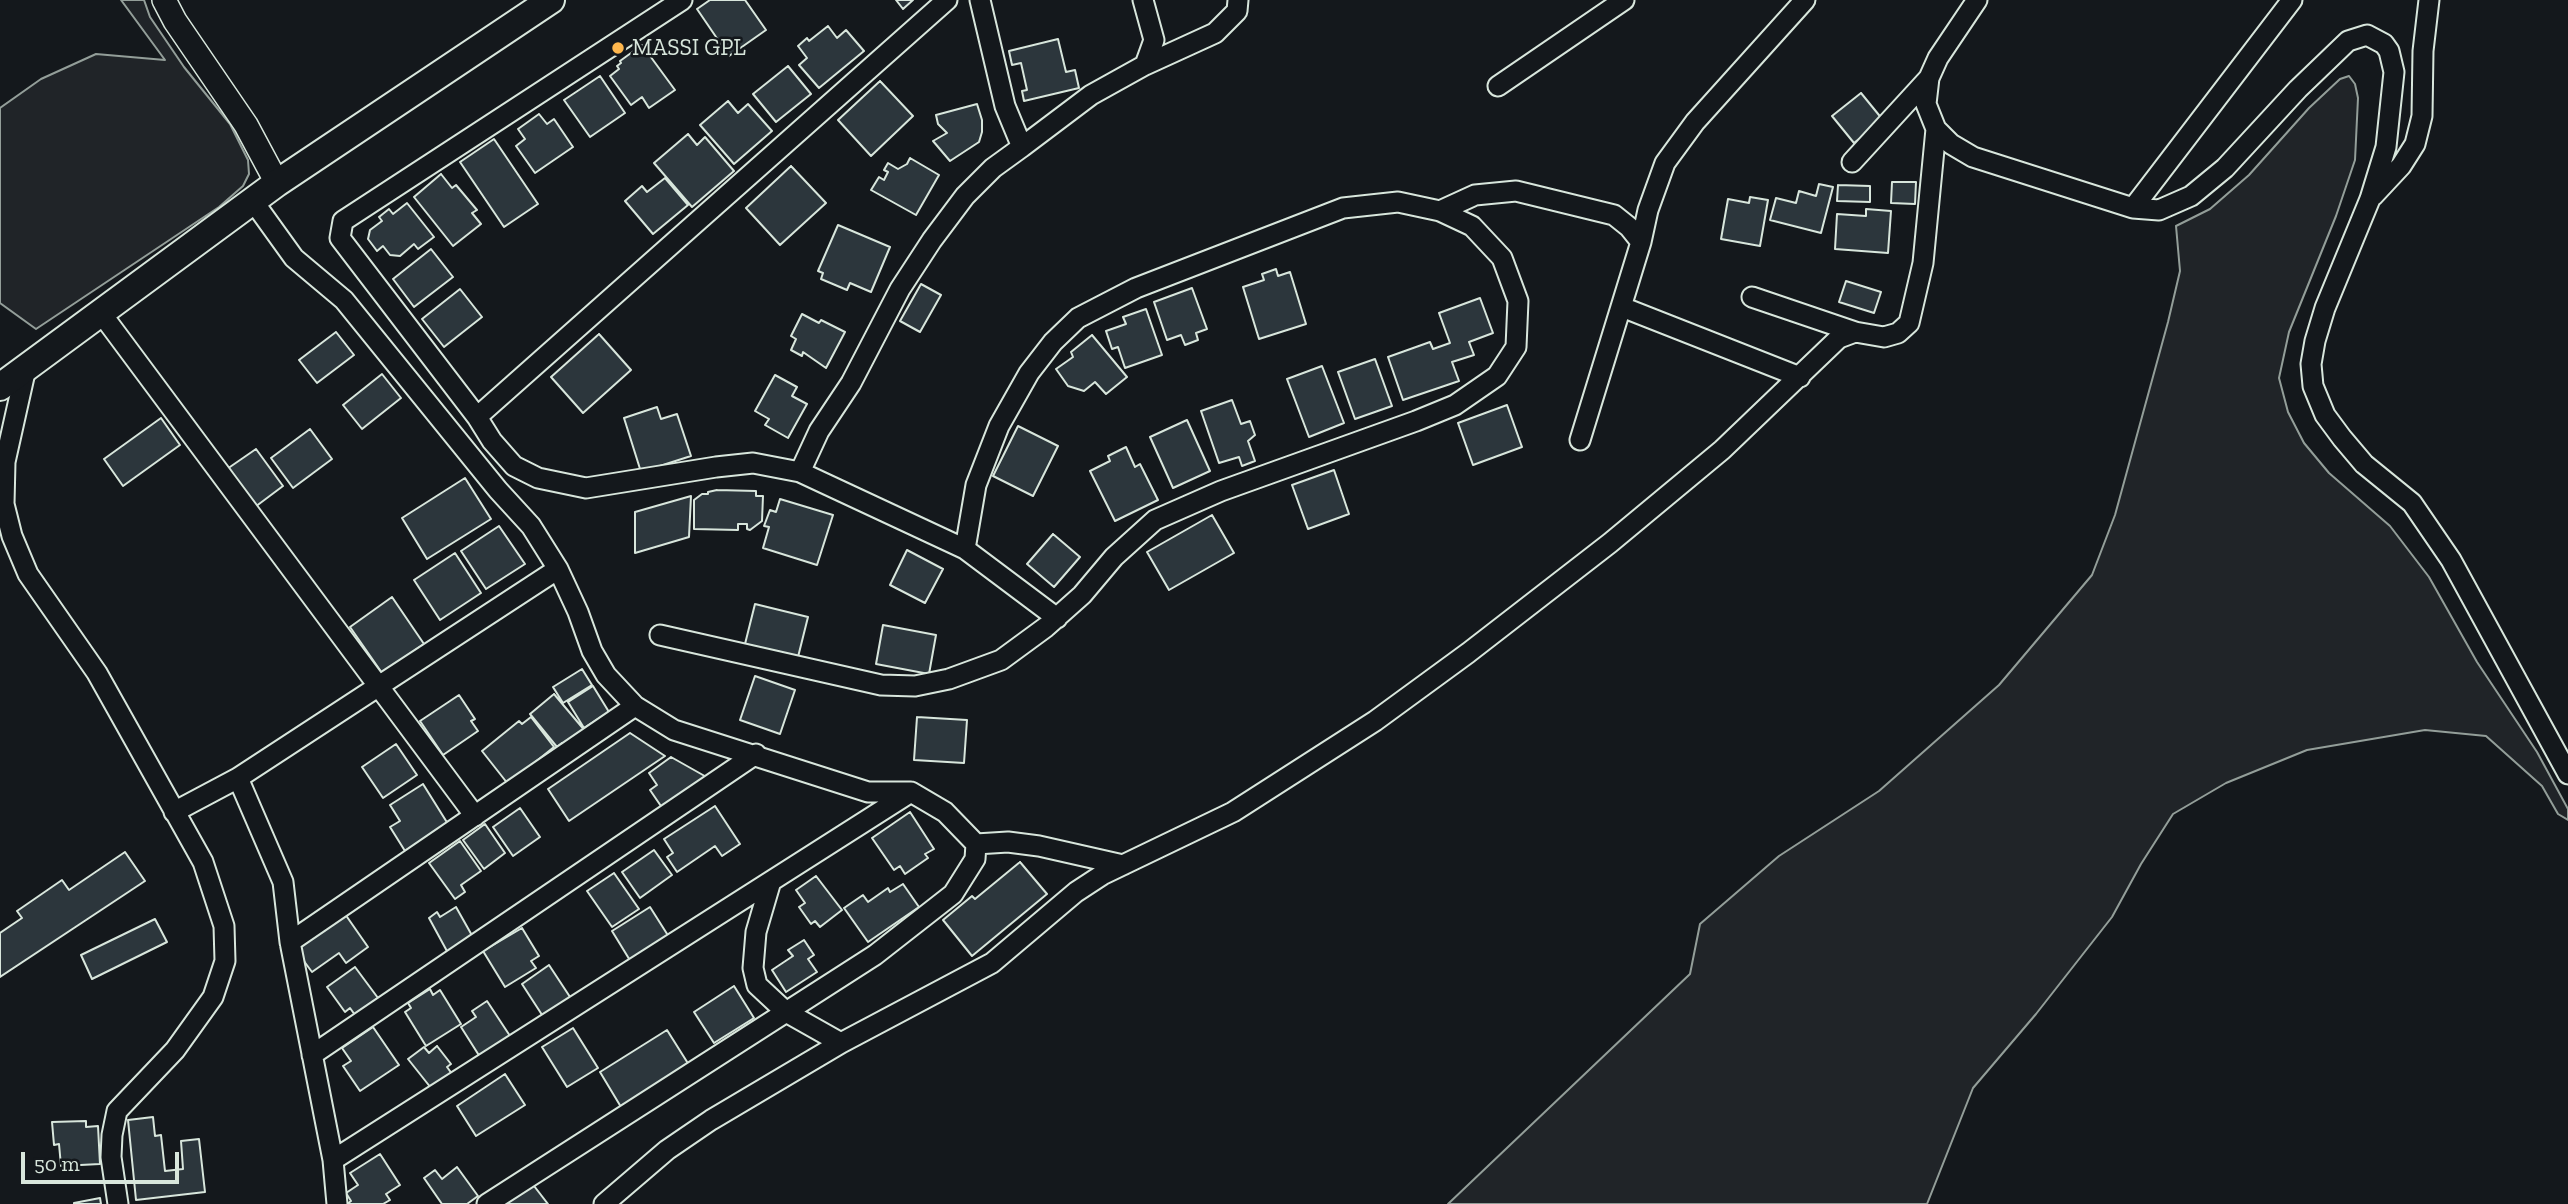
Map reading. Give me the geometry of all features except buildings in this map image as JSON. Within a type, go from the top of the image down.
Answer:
[{"type":"main road","points":[[0,387],[277,183],[551,0]]},
{"type":"street","points":[[164,0],[175,21],[246,125],[277,183]]},
{"type":"street","points":[[682,0],[343,221],[340,238],[477,417],[492,441],[514,466],[538,478],[586,488],[753,463],[800,472],[965,549],[1057,618]]},
{"type":"street","points":[[477,417],[947,0]]},
{"type":"street","points":[[980,0],[1005,106],[1022,147]]},
{"type":"street","points":[[1143,0],[1154,40],[1145,65]]},
{"type":"street","points":[[800,472],[819,431],[856,373],[900,289],[965,196],[993,168],[1091,95],[1145,65],[1215,33],[1237,11],[1238,0]]},
{"type":"street","points":[[1498,86],[1624,0]]},
{"type":"street","points":[[1580,440],[1622,307],[1648,211],[1665,163],[1695,122],[1805,0]]},
{"type":"street","points":[[1977,0],[1938,58],[1929,78],[1926,104],[1936,129],[1951,144],[1973,157],[2133,208],[2159,210],[2191,196],[2225,167],[2333,53],[2348,41],[2367,35],[2384,44],[2389,51],[2393,72],[2386,147],[2370,200],[2325,308],[2311,364],[2313,386],[2325,415],[2342,438],[2364,464],[2412,503],[2451,560],[2568,774]]},
{"type":"street","points":[[2133,208],[2292,0]]},
{"type":"street","points":[[2370,200],[2402,166],[2415,144],[2422,116],[2423,51],[2429,0]]},
{"type":"street","points":[[1852,162],[1929,78]]},
{"type":"street","points":[[1752,297],[1855,332],[1884,337],[1898,333],[1909,323],[1923,264],[1936,129]]},
{"type":"street","points":[[1440,211],[1475,195],[1516,191],[1615,215],[1641,242]]},
{"type":"street","points":[[253,201],[294,258],[344,300],[498,490],[531,526],[558,569],[592,650],[606,675],[635,706],[674,730],[756,754],[868,792],[911,792],[945,811],[976,844],[975,859],[953,894],[875,955],[487,1204]]},
{"type":"street","points":[[660,635],[881,685],[915,686],[949,678],[1001,660],[1057,618],[1082,595],[1114,557],[1155,520],[1221,491],[1455,405],[1497,376],[1516,347],[1518,301],[1502,258],[1472,226],[1440,211],[1398,202],[1343,208],[1136,288],[1078,318],[1053,342],[1029,373],[999,426],[976,485],[965,549]]},
{"type":"street","points":[[1622,307],[1800,377]]},
{"type":"street","points":[[102,313],[475,816]]},
{"type":"street","points":[[604,1204],[667,1150],[711,1120],[841,1043],[992,963],[1076,892],[1123,865],[1233,812],[1376,721],[1609,543],[1722,450],[1839,338],[1855,332]]},
{"type":"street","points":[[26,368],[5,462],[4,504],[12,536],[28,574],[97,673],[203,862],[224,926],[225,961],[214,997],[175,1050],[117,1111],[111,1157],[118,1204]]},
{"type":"street","points":[[174,812],[238,778],[558,569]]},
{"type":"street","points":[[290,942],[635,706]]},
{"type":"street","points":[[312,1055],[756,754]]},
{"type":"street","points":[[238,778],[283,882],[290,942],[333,1160],[337,1204]]},
{"type":"street","points":[[333,1160],[911,792]]},
{"type":"street","points":[[976,844],[1009,842],[1039,846],[1123,865]]},
{"type":"street","points":[[771,881],[755,932],[753,968],[757,985],[786,1012],[841,1043]]},
{"type":"shaded area","points":[[121,0],[144,0],[150,17],[184,67],[230,124],[248,160],[249,174],[243,186],[219,207],[36,329],[0,303],[0,108],[41,79],[96,54],[165,60]]},
{"type":"shaded area","points":[[2349,76],[2355,84],[2358,98],[2355,160],[2336,216],[2289,332],[2279,378],[2288,412],[2304,443],[2329,473],[2390,526],[2429,577],[2477,662],[2537,752],[2568,809],[2568,820],[2558,814],[2542,786],[2486,736],[2425,730],[2307,750],[2226,783],[2173,814],[2112,917],[2036,1014],[1973,1088],[1927,1204],[1448,1204],[1690,974],[1700,924],[1779,856],[1879,791],[1999,685],[2092,575],[2115,515],[2168,322],[2180,271],[2176,226],[2210,209],[2249,175],[2309,108],[2340,79]]},
{"type":"place","name":"MASSI GPL","points":[[618,48]]}]
